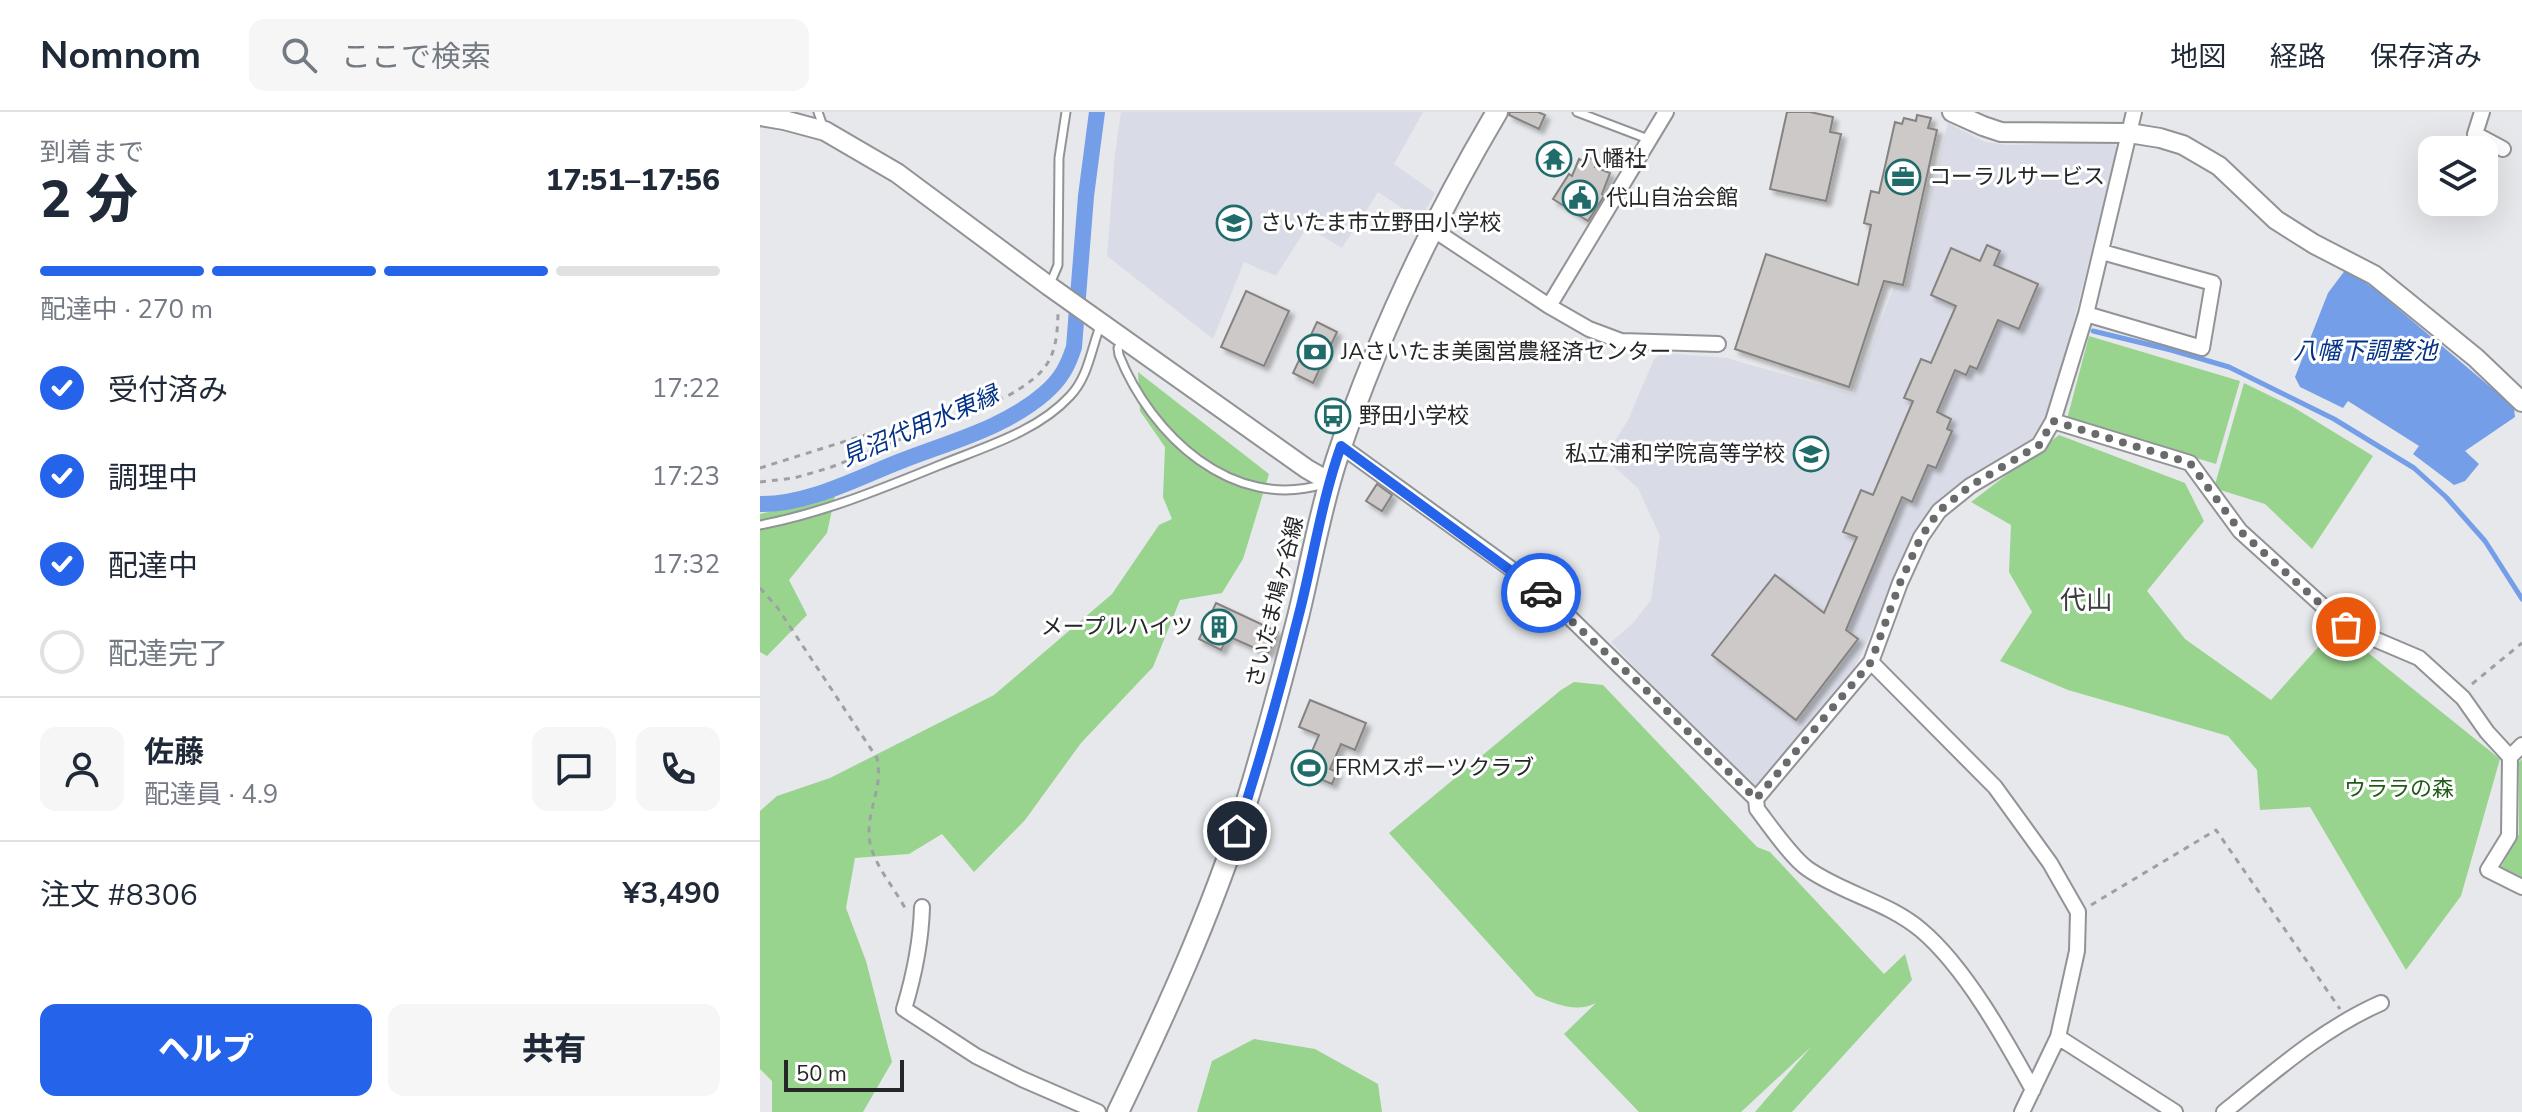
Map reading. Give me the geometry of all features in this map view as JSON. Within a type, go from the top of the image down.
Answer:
[{"type":"main road","name":"さいたま鳩ヶ谷線","points":[[1118,1112],[1176,990],[1229,855],[1253,782],[1298,618],[1341,446],[1396,306],[1431,228],[1497,112]]},
{"type":"street","points":[[1549,306],[1666,112]]},
{"type":"street","points":[[1952,112],[2001,132],[2129,133],[2183,145],[2219,166],[2276,220],[2374,275],[2476,358],[2522,402]]},
{"type":"street","points":[[1756,799],[1871,662],[1921,537],[1939,511],[1970,486],[2039,445],[2053,421],[2102,252],[2134,112]]},
{"type":"street","points":[[2482,112],[2475,134],[2503,149]]},
{"type":"street","points":[[760,116],[825,131],[897,173],[1049,286],[1063,301],[1097,318],[1307,469],[1330,482]]},
{"type":"street","points":[[1431,228],[1589,329],[1621,341],[1718,344]]},
{"type":"street","points":[[2083,324],[2202,348],[2213,283],[2102,252]]},
{"type":"street","points":[[2053,421],[2190,463],[2240,531],[2346,627],[2419,658],[2460,695],[2510,757],[2509,836],[2488,870],[2522,887]]},
{"type":"street","points":[[1341,446],[1557,605],[1756,799],[1757,809],[1805,867],[1850,893],[1899,914],[1939,947],[1996,1026],[2033,1090]]},
{"type":"street","points":[[1871,662],[1995,787],[2050,863],[2078,912],[2077,951],[2058,1037],[2022,1112]]},
{"type":"street","points":[[2510,757],[2522,745]]},
{"type":"street","points":[[922,907],[921,930],[904,1009],[976,1056],[1098,1112]]},
{"type":"street","points":[[2224,1112],[2308,1045],[2347,1019],[2381,1003]]},
{"type":"street","points":[[2058,1037],[2175,1112]]},
{"type":"lane","points":[[818,112],[825,131]]},
{"type":"lane","points":[[1049,286],[1058,265],[1059,158],[1066,112]]},
{"type":"lane","points":[[1577,112],[1648,139]]},
{"type":"lane","points":[[760,525],[801,517],[848,502],[1031,425],[1058,407],[1074,391],[1089,363],[1097,318]]},
{"type":"lane","points":[[1123,337],[1118,348],[1119,355],[1142,401],[1172,437],[1215,471],[1248,484],[1286,489],[1305,489],[1330,482]]},
{"type":"path","points":[[760,482],[794,478],[829,468],[1006,397],[1033,381],[1049,362],[1056,347],[1063,301]]},
{"type":"path","points":[[760,468],[881,430]]},
{"type":"path","points":[[760,588],[777,607],[877,758],[880,774],[869,830],[870,842],[874,855],[914,927],[921,930]]},
{"type":"path","points":[[2460,695],[2522,643]]},
{"type":"path","points":[[2078,912],[2216,830],[2347,1019]]},
{"type":"shaded area","name":"さいたま市立野田小学校","points":[[1121,112],[1423,112],[1394,164],[1435,193],[1420,220],[1378,192],[1342,248],[1307,227],[1276,276],[1244,262],[1213,339],[1107,256]]},
{"type":"shaded area","name":"私立浦和学院高等学校","points":[[1948,123],[1985,142],[2009,145],[2113,142],[2117,148],[2045,437],[1955,492],[1893,586],[1851,675],[1757,789],[1684,719],[1611,642],[1633,623],[1651,600],[1660,536],[1638,488],[1604,458],[1628,420],[1654,359],[1662,353],[1727,358],[1853,394],[1894,287],[1907,290]]},
{"type":"green space","points":[[2089,336],[2240,381],[2216,464],[2067,419]]},
{"type":"green space","points":[[1138,372],[1269,474],[1243,559],[1222,593],[1180,600],[1153,667],[1081,743],[1025,820],[974,872],[942,834],[909,854],[855,858],[846,908],[866,961],[892,1062],[863,1112],[772,1112],[772,1081],[760,1069],[760,811],[777,796],[830,778],[994,695],[1112,594],[1159,525],[1172,519],[1163,497],[1165,447],[1140,411]]},
{"type":"green space","points":[[2244,383],[2293,407],[2373,456],[2312,549],[2265,504],[2214,488]]},
{"type":"green space","name":"ウララの森","points":[[2059,435],[2185,483],[2204,521],[2147,591],[2185,639],[2271,700],[2336,627],[2500,759],[2461,896],[2406,970],[2310,807],[2260,810],[2257,770],[2228,736],[2068,690],[2000,661],[2032,612],[2009,572],[2011,525],[1971,502]]},
{"type":"green space","points":[[835,496],[827,533],[789,580],[807,615],[767,656],[760,652],[760,514]]},
{"type":"green space","points":[[1574,682],[1603,685],[1757,847],[1770,852],[1884,974],[1905,954],[1912,980],[1792,1112],[1755,1112],[1811,1047],[1741,1112],[1639,1112],[1564,1034],[1596,1003],[1574,1007],[1536,996],[1389,833]]},
{"type":"green space","points":[[2522,759],[2522,877],[2501,867],[2519,834],[2519,762]]},
{"type":"green space","points":[[1254,1039],[1315,1049],[1378,1084],[1382,1112],[1197,1112],[1212,1061]]},
{"type":"water","name":"八幡下調整池","points":[[2346,269],[2376,290],[2514,407],[2515,417],[2465,451],[2479,464],[2465,481],[2454,485],[2413,454],[2419,446],[2348,401],[2343,408],[2300,387],[2295,377],[2328,293]]},
{"type":"building","points":[[1510,112],[1545,115],[1539,129],[1509,115]]},
{"type":"building","points":[[1787,112],[1810,112],[1833,117],[1830,132],[1841,134],[1826,201],[1770,189]]},
{"type":"building","points":[[1917,115],[1931,118],[1928,128],[1937,130],[1903,285],[1884,281],[1849,387],[1735,349],[1766,254],[1858,285],[1871,225],[1864,223],[1871,191],[1879,193],[1895,122],[1902,124],[1904,118],[1916,121]]},
{"type":"building","points":[[1585,156],[1598,161],[1595,167],[1610,173],[1602,194],[1604,196],[1588,221],[1553,199],[1569,174],[1572,176],[1579,159],[1583,161]]},
{"type":"building","points":[[1987,245],[2000,251],[1994,265],[2038,284],[2019,329],[1998,320],[1977,369],[1970,366],[1966,375],[1955,370],[1937,412],[1951,419],[1947,429],[1952,431],[1936,468],[1928,465],[1912,502],[1902,497],[1846,630],[1858,639],[1796,720],[1712,655],[1775,575],[1824,613],[1857,537],[1843,532],[1861,490],[1873,495],[1913,401],[1904,398],[1921,359],[1931,363],[1956,306],[1931,295],[1951,248],[1980,261]]},
{"type":"building","points":[[1246,291],[1289,311],[1264,366],[1221,347]]},
{"type":"building","points":[[1317,322],[1337,332],[1313,383],[1293,373]]},
{"type":"building","points":[[1377,484],[1392,495],[1382,511],[1366,501]]},
{"type":"building","points":[[1216,603],[1278,632],[1268,654],[1228,636],[1221,650],[1199,639]]},
{"type":"building","points":[[1310,700],[1366,723],[1355,750],[1341,744],[1330,769],[1337,772],[1332,784],[1303,772],[1319,735],[1299,727]]},
{"type":"waterway","name":"見沼代用水東縁","points":[[760,504],[814,495],[976,433],[1012,416],[1055,383],[1074,347],[1086,196],[1097,112]]},
{"type":"waterway","points":[[2093,331],[2229,367],[2334,419],[2414,468],[2446,497],[2485,541],[2522,599]]},
{"type":"way so far","points":[[1541,593],[1643,687],[1756,799],[1871,662],[1900,583],[1921,537],[1939,511],[1970,486],[2039,445],[2053,421],[2190,463],[2240,531],[2346,627]]},
{"type":"place","name":"八幡社","points":[[1554,159]]},
{"type":"place","name":"コーラルサービス","points":[[1903,177]]},
{"type":"place","name":"代山自治会館","points":[[1580,198]]},
{"type":"place","name":"さいたま市立野田小学校","points":[[1234,223]]},
{"type":"place","name":"JAさいたま美園営農経済センター","points":[[1315,352]]},
{"type":"place","name":"野田小学校","points":[[1333,416]]},
{"type":"place","name":"私立浦和学院高等学校","points":[[1811,454]]},
{"type":"place","name":"メープルハイツ","points":[[1219,627]]},
{"type":"place","name":"FRMスポーツクラブ","points":[[1309,768]]},
{"type":"district","name":"代山","points":[[2086,600]]},
{"type":"route","points":[[1237,831],[1298,618],[1323,508],[1341,446],[1541,593]]}]
